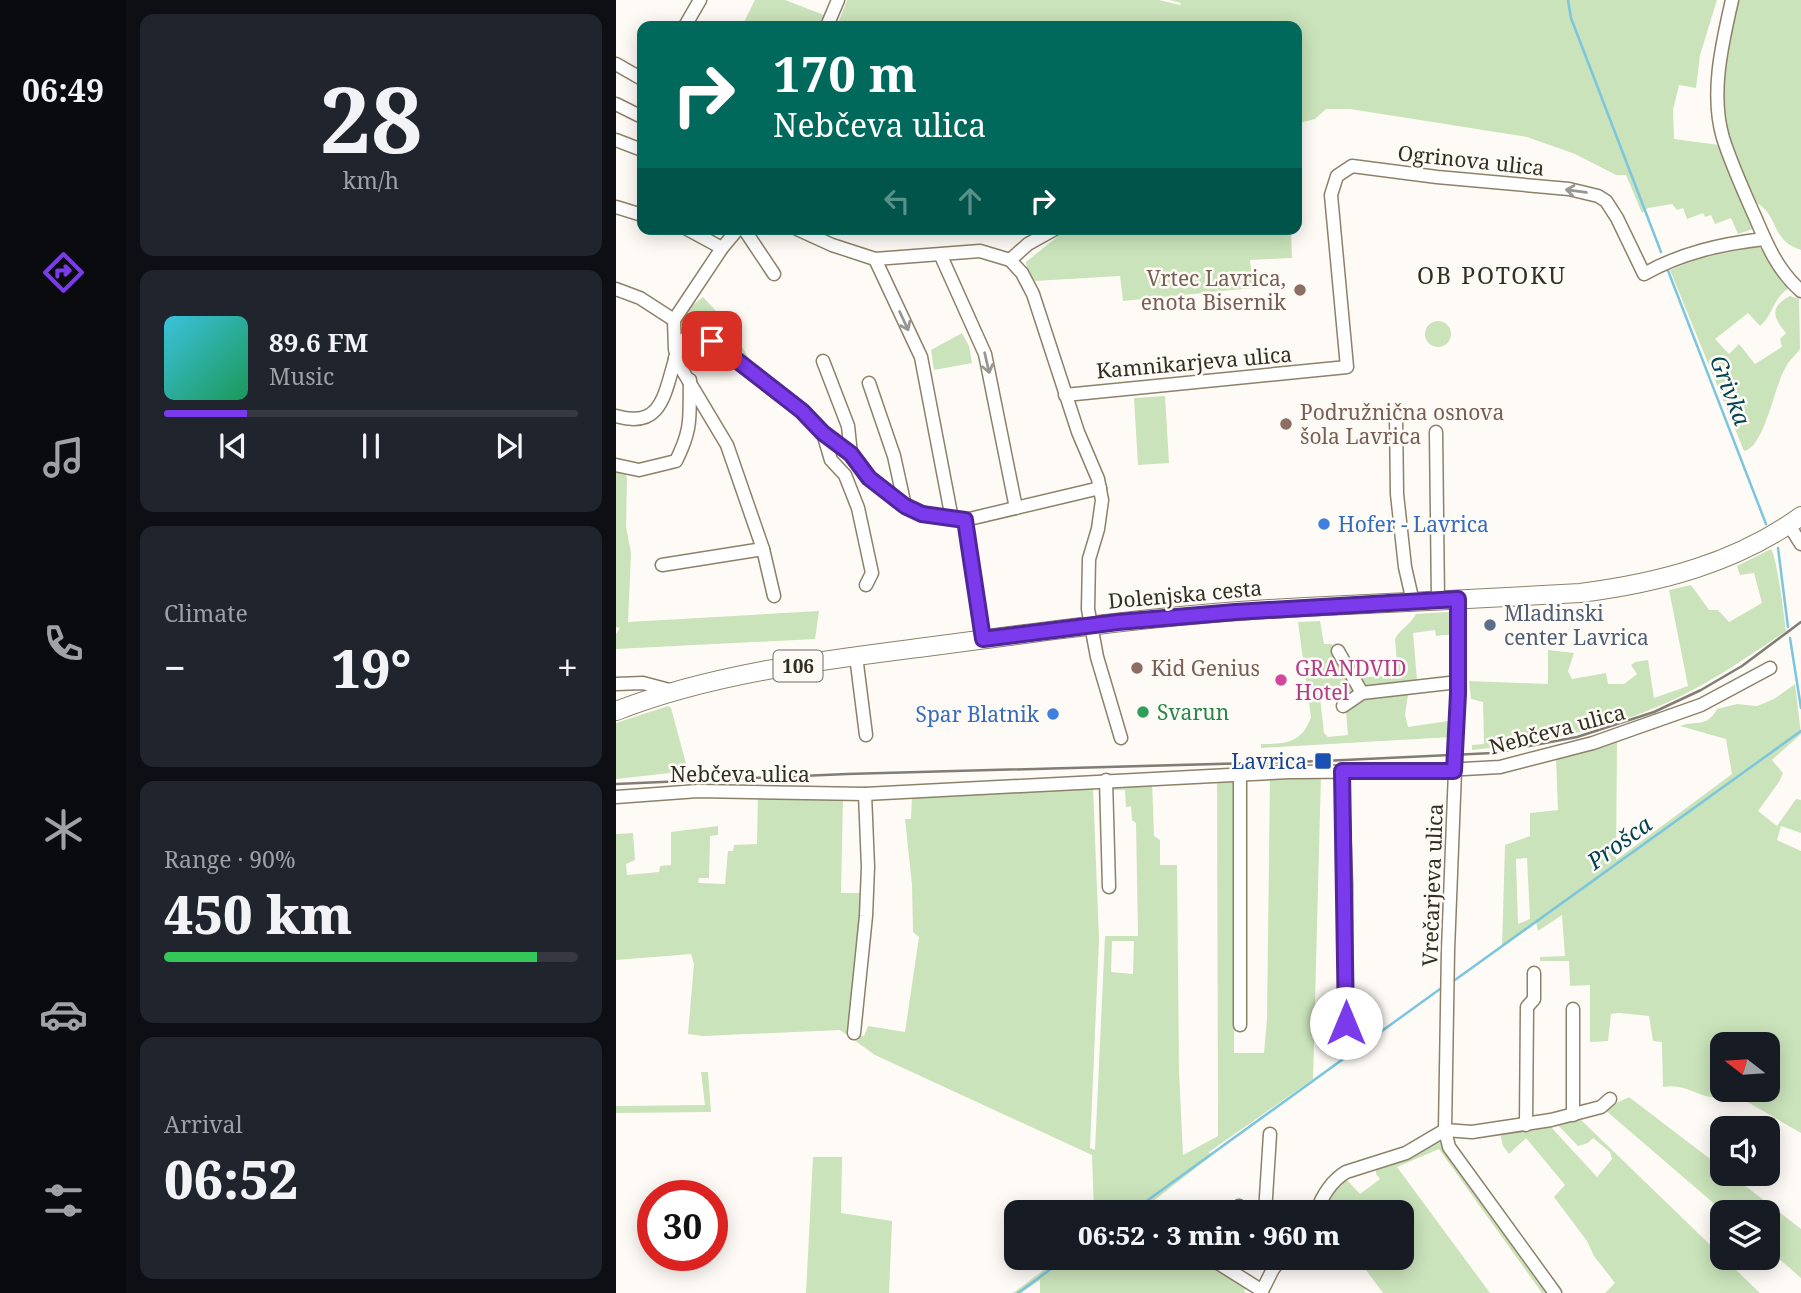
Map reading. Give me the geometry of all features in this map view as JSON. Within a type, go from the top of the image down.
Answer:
[{"type":"main road","name":"Dolenjska cesta","points":[[616,711],[673,691],[711,682],[856,656],[983,639],[1091,626],[1305,607],[1580,593],[1656,581],[1737,553],[1795,521]]},
{"type":"street","points":[[688,21],[699,0]]},
{"type":"street","points":[[829,21],[838,0]]},
{"type":"street","points":[[1732,0],[1721,47],[1719,117],[1723,138],[1763,239],[1789,280],[1801,291]]},
{"type":"street","points":[[616,64],[637,76]]},
{"type":"street","points":[[616,104],[637,114]]},
{"type":"street","points":[[616,140],[637,147]]},
{"type":"street","name":"Ogrinova ulica","points":[[1326,368],[1346,367],[1331,195],[1337,176],[1352,166],[1591,193],[1605,201],[1644,274],[1676,258],[1724,244],[1763,239]]},
{"type":"street","points":[[616,207],[637,213]]},
{"type":"street","points":[[698,235],[722,248]]},
{"type":"street","points":[[733,235],[674,320],[676,358],[727,445],[763,549],[774,596]]},
{"type":"street","points":[[748,235],[774,274]]},
{"type":"street","points":[[810,235],[875,259],[980,251],[1010,260],[1022,273],[1033,294],[1065,395],[1100,488],[1101,514],[1092,547],[1087,585],[1097,657],[1121,738]]},
{"type":"street","points":[[1010,260],[1028,244],[1044,235]]},
{"type":"street","points":[[942,256],[985,354],[1016,508]]},
{"type":"street","points":[[875,259],[921,357],[983,639]]},
{"type":"street","points":[[616,289],[640,298],[674,320]]},
{"type":"street","points":[[616,416],[639,419],[649,417],[657,410],[680,344],[687,337],[700,334],[802,411],[823,433],[851,454],[869,478],[905,506],[922,514],[958,519],[1100,488]]},
{"type":"street","points":[[823,361],[848,426],[851,454]]},
{"type":"street","name":"Kamnikarjeva ulica","points":[[1065,395],[1326,368]]},
{"type":"street","points":[[616,465],[639,470],[676,461],[688,438],[690,380]]},
{"type":"street","points":[[869,383],[894,456],[905,506]]},
{"type":"street","points":[[1396,416],[1396,494],[1405,567],[1413,602]]},
{"type":"street","points":[[1436,432],[1438,601]]},
{"type":"street","points":[[823,433],[831,460],[845,475],[858,508],[872,573],[866,585]]},
{"type":"street","points":[[1795,521],[1801,544]]},
{"type":"street","points":[[662,565],[763,549]]},
{"type":"street","name":"Vrečarjeva ulica","points":[[1458,599],[1445,1130],[1449,1147],[1555,1293]]},
{"type":"street","points":[[1338,651],[1362,693]]},
{"type":"street","points":[[856,656],[866,735]]},
{"type":"street","name":"Nebčeva ulica","points":[[616,797],[698,791],[865,794],[1106,780],[1342,771],[1454,771],[1500,767],[1593,743],[1701,705],[1770,668]]},
{"type":"street","points":[[1343,706],[1362,693],[1458,682]]},
{"type":"street","name":"Dolenjska cesta","points":[[616,684],[643,683],[673,691]]},
{"type":"street","points":[[1342,771],[1346,1023]]},
{"type":"street","points":[[1240,775],[1240,1025]]},
{"type":"street","points":[[1106,780],[1110,887]]},
{"type":"street","points":[[854,1033],[866,916],[868,867],[865,794]]},
{"type":"street","points":[[1526,1125],[1527,1007],[1534,999],[1534,973]]},
{"type":"street","points":[[1573,1009],[1573,1115]]},
{"type":"street","points":[[1321,1200],[1339,1176],[1346,1172],[1406,1153],[1445,1130],[1472,1132],[1526,1125],[1601,1107],[1609,1099]]},
{"type":"street","points":[[1266,1200],[1270,1134]]},
{"type":"street","points":[[1228,1270],[1261,1292],[1275,1270]]},
{"type":"green space","points":[[755,0],[785,0],[824,15],[821,21],[744,21]]},
{"type":"green space","points":[[847,0],[1159,0],[1180,5],[1181,3],[1170,0],[1717,0],[1700,55],[1696,88],[1679,85],[1673,110],[1674,139],[1719,145],[1753,229],[1738,234],[1731,218],[1715,224],[1711,215],[1705,217],[1703,213],[1687,219],[1683,208],[1677,210],[1672,204],[1648,208],[1642,213],[1626,175],[1616,175],[1575,154],[1527,137],[1350,109],[1326,109],[1315,119],[1302,122],[1302,21],[839,21]]},
{"type":"green space","points":[[1738,0],[1801,0],[1801,250],[1784,240],[1769,215],[1757,203],[1731,144],[1724,91],[1727,53]]},
{"type":"green space","points":[[1060,235],[1291,235],[1292,258],[1250,260],[1253,288],[1123,301],[1120,276],[1035,281],[1026,262]]},
{"type":"green space","points":[[1759,246],[1788,289],[1779,297],[1760,326],[1748,313],[1715,339],[1729,354],[1739,344],[1755,364],[1782,347],[1780,339],[1786,333],[1775,313],[1779,304],[1790,296],[1799,299],[1800,349],[1782,376],[1758,439],[1744,451],[1670,270],[1701,258]]},
{"type":"green space","points":[[703,297],[729,325],[754,367],[703,328],[688,329],[674,320]]},
{"type":"green space","points":[[1438,321],[1447,325],[1451,334],[1447,343],[1438,347],[1429,343],[1425,334],[1429,325]]},
{"type":"green space","points":[[962,333],[969,346],[972,363],[934,370],[931,350]]},
{"type":"green space","points":[[1165,396],[1169,463],[1138,465],[1134,398]]},
{"type":"green space","points":[[616,468],[625,472],[627,478],[626,527],[631,553],[628,622],[819,611],[815,639],[616,649],[616,634],[620,628],[616,627]]},
{"type":"green space","points":[[1771,549],[1778,575],[1786,631],[1695,689],[1631,717],[1552,738],[1472,750],[1472,745],[1484,744],[1483,702],[1471,699],[1469,681],[1548,684],[1548,650],[1574,653],[1568,671],[1572,679],[1606,673],[1608,684],[1624,684],[1637,674],[1631,665],[1648,660],[1654,698],[1688,686],[1669,590],[1691,585],[1709,610],[1718,610],[1729,622],[1762,603],[1754,573],[1740,575],[1737,566]]},
{"type":"green space","points":[[1416,614],[1452,614],[1454,634],[1436,636],[1435,630],[1413,633],[1417,680],[1414,685],[1367,690],[1354,678],[1398,675],[1397,636]]},
{"type":"green space","points":[[1320,621],[1324,644],[1332,644],[1354,690],[1353,694],[1335,692],[1333,697],[1320,698],[1324,733],[1328,737],[1348,735],[1346,712],[1361,701],[1390,694],[1408,695],[1405,715],[1408,727],[1448,721],[1448,710],[1452,709],[1451,737],[1261,748],[1261,744],[1292,740],[1307,726],[1311,717],[1298,622]]},
{"type":"green space","points":[[1795,684],[1801,734],[1772,760],[1783,773],[1758,811],[1777,826],[1796,799],[1801,800],[1801,833],[1781,826],[1777,840],[1801,851],[1801,1133],[1780,1121],[1780,1116],[1772,1116],[1748,1102],[1780,1102],[1780,1032],[1710,1032],[1710,1097],[1673,1086],[1663,1087],[1662,1042],[1653,1041],[1649,1016],[1611,1014],[1608,1041],[1590,1042],[1590,985],[1570,986],[1569,961],[1540,961],[1540,957],[1565,956],[1562,915],[1538,931],[1536,922],[1502,947],[1505,845],[1530,836],[1530,813],[1558,810],[1556,757],[1617,740],[1616,860],[1732,774],[1726,739],[1680,726],[1705,721],[1717,709],[1737,704],[1757,706],[1774,699]],"holes":[[[1527,858],[1530,919],[1518,924],[1516,859]]]},
{"type":"green space","points":[[668,706],[671,708],[688,771],[616,779],[616,723]]},
{"type":"green space","points":[[1321,774],[1313,1079],[1209,1152],[1211,1156],[1155,1200],[1094,1200],[1092,1155],[875,1055],[840,1030],[703,1036],[688,1034],[694,964],[691,954],[616,960],[616,834],[633,833],[635,860],[626,864],[627,875],[659,872],[660,866],[671,865],[671,832],[718,826],[718,835],[710,836],[709,878],[699,878],[698,883],[725,884],[728,851],[733,851],[734,845],[757,844],[758,794],[843,796],[841,893],[863,893],[858,1035],[864,1036],[868,1026],[905,1032],[919,937],[913,932],[912,885],[905,819],[911,819],[912,796],[1093,787],[1099,940],[1090,1148],[1095,1150],[1105,936],[1138,936],[1136,823],[1132,820],[1131,806],[1126,807],[1125,790],[1109,790],[1109,783],[1152,781],[1154,836],[1160,840],[1160,865],[1177,865],[1179,1071],[1183,1155],[1218,1136],[1217,779],[1236,778],[1234,1053],[1264,1053],[1267,1018],[1270,777]],"holes":[[[1112,941],[1134,941],[1133,974],[1111,972]]]},
{"type":"green space","points":[[701,1072],[708,1072],[711,1112],[616,1113],[616,1106],[705,1105]]},
{"type":"green space","points":[[1629,1097],[1710,1159],[1710,1186],[1745,1186],[1764,1200],[1710,1200],[1604,1109]]},
{"type":"green space","points":[[1579,1118],[1710,1245],[1710,1270],[1736,1270],[1760,1293],[1605,1293],[1615,1283],[1554,1197],[1565,1185],[1526,1138],[1509,1154],[1503,1146],[1500,1133],[1550,1126],[1597,1177],[1612,1159],[1610,1152],[1593,1138],[1578,1146],[1557,1124]]},
{"type":"green space","points":[[1439,1142],[1444,1145],[1550,1293],[1542,1293],[1439,1149],[1397,1167],[1490,1293],[1383,1293],[1366,1270],[1414,1270],[1414,1200],[1325,1200],[1346,1179],[1360,1194],[1380,1179],[1376,1168]]},
{"type":"green space","points":[[813,1157],[842,1157],[841,1213],[892,1221],[889,1293],[806,1293]]},
{"type":"green space","points":[[1780,1213],[1801,1229],[1801,1278],[1780,1260]]},
{"type":"green space","points":[[1044,1270],[1224,1270],[1247,1284],[1244,1291],[1246,1293],[1040,1293],[1040,1280],[1021,1293],[1013,1293]]},
{"type":"waterway","name":"Grivka","points":[[1568,0],[1571,18],[1661,252]]},
{"type":"waterway","name":"Grivka","points":[[1667,268],[1766,524]]},
{"type":"waterway","name":"Grivka","points":[[1778,548],[1788,627]]},
{"type":"waterway","name":"Grivka","points":[[1790,638],[1801,708]]},
{"type":"waterway","name":"Prošca","points":[[1455,980],[1801,731]]},
{"type":"waterway","name":"Prošca","points":[[1148,1200],[1440,989]]},
{"type":"waterway","name":"Prošca","points":[[1018,1293],[1050,1270]]},
{"type":"railway","points":[[616,784],[1493,753],[1577,737],[1654,712],[1701,690],[1742,666],[1801,622]]},
{"type":"place","name":"Vrtec Lavrica, enota Bisernik","points":[[1300,290]]},
{"type":"place","name":"Podružnična osnova šola Lavrica","points":[[1286,424]]},
{"type":"place","name":"Hofer - Lavrica","points":[[1324,524]]},
{"type":"place","name":"Mladinski center Lavrica","points":[[1490,625]]},
{"type":"place","name":"Kid Genius","points":[[1137,668]]},
{"type":"place","name":"GRANDVID Hotel","points":[[1281,680]]},
{"type":"place","name":"Svarun","points":[[1143,712]]},
{"type":"place","name":"Spar Blatnik","points":[[1053,714]]},
{"type":"place","name":"Lavrica","points":[[1323,761]]},
{"type":"district","name":"OB POTOKU","points":[[1492,275]]},
{"type":"route","points":[[712,341],[802,411],[823,433],[851,454],[869,478],[905,506],[922,514],[965,520],[983,639],[1118,622],[1235,612],[1458,599],[1458,694],[1454,771],[1342,771],[1346,885],[1346,1023]]}]
